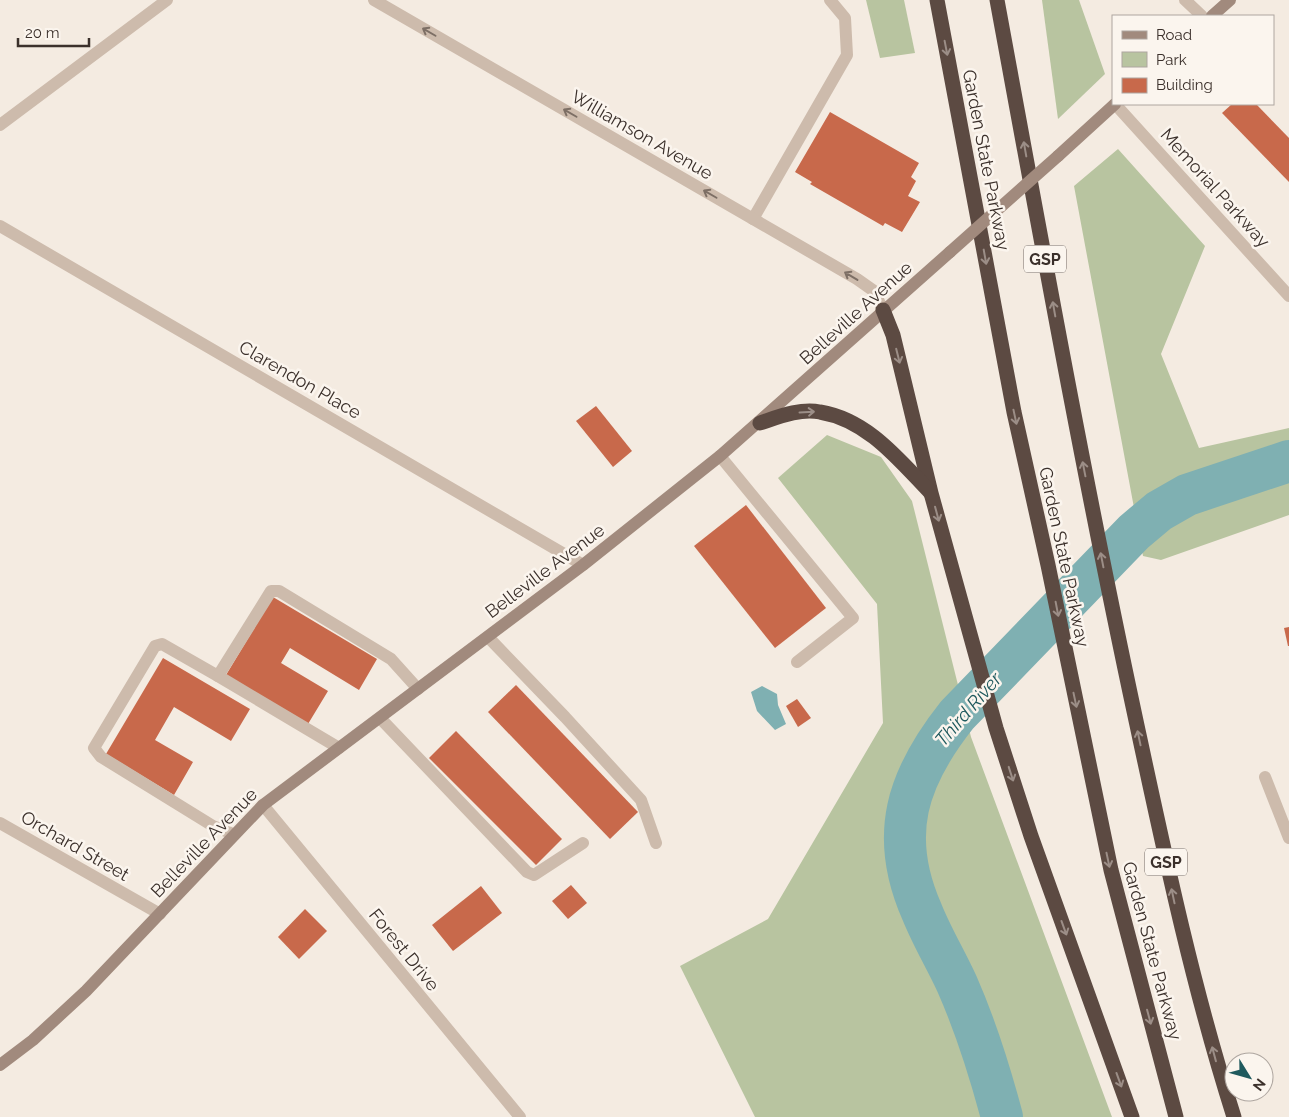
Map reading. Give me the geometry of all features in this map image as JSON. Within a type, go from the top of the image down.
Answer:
[{"type":"highway","name":"Garden State Parkway","points":[[937,0],[1014,412],[1048,565],[1110,870],[1176,1117]]},
{"type":"highway","name":"Garden State Parkway","points":[[998,0],[1093,517],[1111,604],[1175,903],[1217,1064],[1234,1117]]},
{"type":"highway","points":[[883,310],[893,335],[931,493],[972,647],[996,728],[1031,836],[1132,1117]]},
{"type":"highway","points":[[760,423],[792,413],[820,412],[850,422],[878,439],[931,493]]},
{"type":"main road","points":[[1213,15],[1230,0]]},
{"type":"main road","name":"Belleville Avenue","points":[[0,1065],[33,1040],[86,991],[233,834],[263,805],[583,565],[720,456],[760,423],[883,310],[1114,105]]},
{"type":"street","points":[[0,125],[167,0]]},
{"type":"street","name":"Williamson Avenue","points":[[374,0],[857,279],[874,291],[883,310]]},
{"type":"street","points":[[753,219],[847,55],[845,18],[830,0]]},
{"type":"street","points":[[1185,0],[1201,15]]},
{"type":"street","name":"Memorial Parkway","points":[[1116,105],[1289,296]]},
{"type":"street","name":"Clarendon Place","points":[[0,226],[583,565]]},
{"type":"street","points":[[720,456],[853,618],[797,662]]},
{"type":"street","points":[[218,676],[271,591],[280,591],[391,659],[418,689]]},
{"type":"street","points":[[488,637],[565,716],[641,800],[656,843]]},
{"type":"street","points":[[233,834],[213,826],[102,757],[94,748],[155,646],[162,644],[339,748]]},
{"type":"street","points":[[380,718],[527,872],[534,875],[583,843]]},
{"type":"street","points":[[1265,778],[1289,838]]},
{"type":"street","name":"Forest Drive","points":[[263,805],[520,1117]]},
{"type":"street","name":"Orchard Street","points":[[0,823],[160,914]]},
{"type":"green space","points":[[866,0],[904,0],[915,53],[880,58]]},
{"type":"green space","points":[[1042,0],[1079,0],[1105,74],[1058,119]]},
{"type":"green space","points":[[1118,149],[1205,246],[1161,354],[1199,448],[1289,428],[1289,515],[1161,560],[1143,556],[1074,186]]},
{"type":"green space","points":[[827,435],[881,457],[912,501],[971,737],[1112,1117],[755,1117],[680,966],[768,919],[883,723],[877,604],[778,478]]},
{"type":"water","points":[[762,686],[777,694],[778,705],[786,724],[775,730],[757,711],[751,692]]},
{"type":"building","points":[[1231,105],[1257,105],[1289,138],[1289,182],[1222,113]]},
{"type":"building","points":[[830,112],[919,163],[911,177],[916,181],[908,196],[920,202],[902,232],[885,223],[883,226],[810,184],[812,182],[795,172]]},
{"type":"building","points":[[596,406],[632,451],[613,467],[576,421]]},
{"type":"building","points":[[746,505],[826,608],[775,648],[694,546]]},
{"type":"building","points":[[273,597],[377,659],[359,690],[290,648],[281,663],[328,691],[308,724],[226,675]]},
{"type":"building","points":[[1289,627],[1289,646],[1288,646],[1284,628]]},
{"type":"building","points":[[163,658],[250,709],[231,741],[174,707],[155,740],[193,762],[174,795],[106,754]]},
{"type":"building","points":[[516,685],[638,812],[610,839],[488,712]]},
{"type":"building","points":[[797,699],[811,718],[798,727],[786,706]]},
{"type":"building","points":[[456,731],[562,839],[536,865],[429,758]]},
{"type":"building","points":[[571,885],[587,903],[568,919],[552,901]]},
{"type":"building","points":[[481,886],[502,913],[453,951],[432,925]]},
{"type":"building","points":[[305,909],[327,931],[299,959],[278,937]]},
{"type":"waterway","name":"Third River","points":[[1002,1117],[970,1017],[957,984],[926,921],[912,884],[906,858],[905,832],[908,808],[915,785],[940,738],[957,715],[1134,532],[1159,511],[1187,495],[1289,461]]}]
